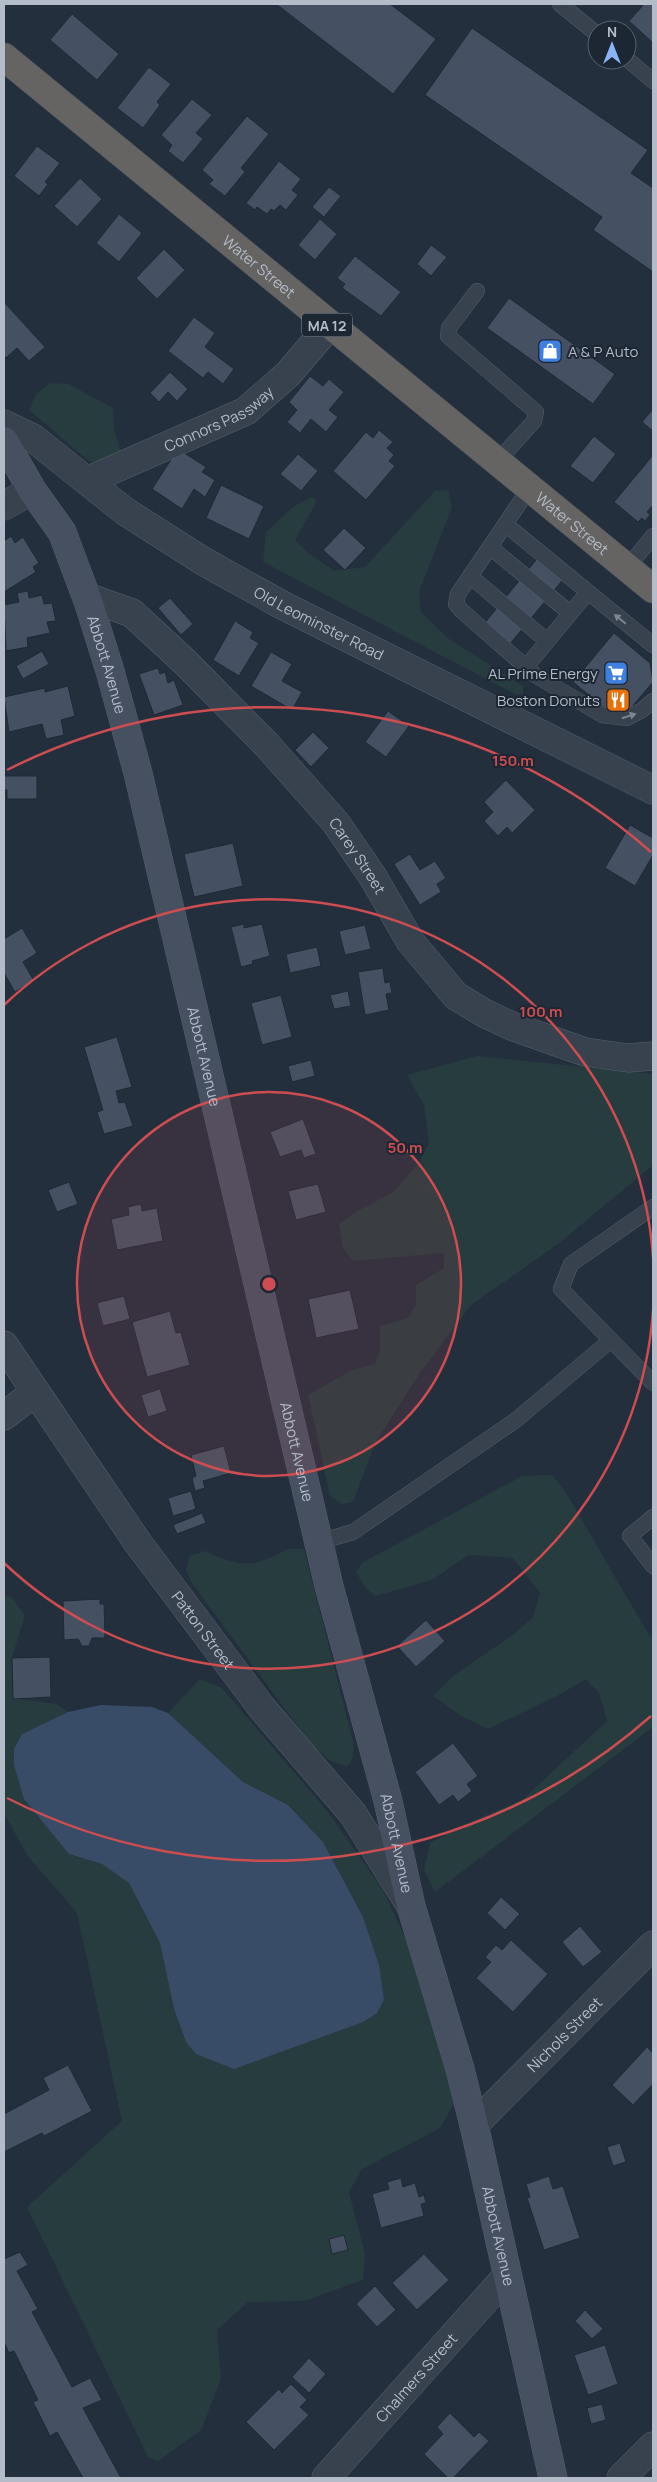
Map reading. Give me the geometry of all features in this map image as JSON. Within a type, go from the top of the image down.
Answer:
[{"type":"highway","name":"Water Street","points":[[4,57],[329,326],[653,590]]},
{"type":"main road","name":"Abbott Avenue","points":[[4,441],[32,490],[62,532],[86,597],[140,783],[319,1542],[388,1801],[411,1906],[460,2069],[474,2125],[506,2278],[553,2478]]},
{"type":"street","name":"Connors Passway","points":[[87,481],[246,411],[288,374],[329,326]]},
{"type":"street","name":"Old Leominster Road","points":[[4,424],[33,438],[126,512],[164,537],[282,605],[653,790]]},
{"type":"street","points":[[4,506],[32,490]]},
{"type":"street","name":"Carey Street","points":[[86,597],[132,612],[185,662],[267,745],[336,823],[373,877],[410,941],[456,996],[484,1013],[514,1027],[585,1052],[628,1058],[653,1056]]},
{"type":"street","name":"Patton Street","points":[[4,1345],[138,1543],[256,1700],[354,1814],[411,1906]]},
{"type":"street","points":[[4,1416],[35,1392]]},
{"type":"street","name":"Nichols Street","points":[[474,2125],[653,1945]]},
{"type":"street","name":"Chalmers Street","points":[[326,2478],[506,2278]]},
{"type":"street","points":[[621,2478],[653,2446]]},
{"type":"lane","points":[[560,4],[587,26]]},
{"type":"lane","points":[[637,68],[653,81]]},
{"type":"lane","points":[[477,291],[448,328],[448,336],[534,408],[536,412],[534,421],[496,463]]},
{"type":"lane","points":[[529,489],[458,594],[456,604],[526,667],[552,686],[608,718],[619,719],[634,716],[653,701]]},
{"type":"lane","points":[[505,524],[653,645]]},
{"type":"lane","points":[[627,568],[653,536]]},
{"type":"lane","points":[[490,547],[570,613]]},
{"type":"lane","points":[[470,576],[547,641]]},
{"type":"lane","points":[[526,667],[588,592]]},
{"type":"lane","points":[[653,1206],[571,1264],[561,1289],[653,1383]]},
{"type":"lane","points":[[319,1542],[352,1532],[508,1426],[611,1340]]},
{"type":"lane","points":[[653,1518],[630,1536],[653,1566]]},
{"type":"green space","points":[[50,383],[68,384],[113,408],[114,430],[122,454],[117,460],[90,462],[29,410],[36,394]]},
{"type":"green space","points":[[448,490],[452,507],[419,592],[421,612],[449,639],[523,686],[523,694],[515,694],[263,562],[266,532],[293,507],[311,497],[317,501],[295,540],[308,553],[334,571],[365,567],[435,491]]},
{"type":"green space","points":[[477,1056],[653,1074],[653,1165],[558,1244],[471,1305],[420,1373],[375,1443],[353,1502],[342,1504],[330,1496],[308,1395],[352,1370],[375,1364],[380,1350],[380,1326],[408,1318],[416,1305],[416,1285],[444,1268],[444,1253],[353,1261],[343,1248],[339,1224],[357,1211],[392,1193],[418,1164],[429,1143],[424,1105],[407,1075]]},
{"type":"green space","points":[[552,1475],[565,1491],[653,1642],[653,1727],[435,1892],[424,1870],[430,1843],[468,1823],[522,1800],[607,1721],[599,1693],[586,1679],[557,1696],[488,1729],[461,1716],[433,1696],[453,1676],[514,1634],[533,1617],[540,1593],[513,1558],[468,1555],[432,1580],[375,1596],[365,1587],[356,1572],[362,1563],[522,1476]]},
{"type":"green space","points":[[288,1549],[304,1549],[353,1741],[354,1752],[352,1759],[346,1767],[329,1760],[310,1743],[191,1582],[186,1570],[189,1556],[205,1551],[229,1561],[247,1564],[265,1560]]},
{"type":"green space","points":[[10,1596],[25,1615],[12,1658],[13,1698],[57,1704],[68,1712],[22,1734],[69,1854],[102,1864],[129,1883],[160,1943],[174,2009],[186,2042],[379,1965],[363,1917],[323,1842],[288,1805],[243,1782],[168,1713],[200,1679],[222,1688],[328,1812],[383,1890],[407,1942],[455,2102],[440,2128],[362,2169],[349,2192],[365,2254],[363,2280],[304,2301],[248,2302],[217,2330],[221,2379],[201,2430],[158,2461],[148,2457],[27,2207],[122,2121],[77,1913],[27,1855],[4,1813],[4,1597]]},
{"type":"water","points":[[101,1705],[152,1707],[168,1713],[243,1782],[288,1805],[323,1842],[363,1917],[379,1965],[384,2000],[377,2013],[363,2022],[234,2069],[196,2054],[186,2042],[174,2009],[160,1943],[129,1883],[102,1864],[69,1854],[24,1799],[14,1765],[14,1749],[22,1734],[68,1712]]},
{"type":"building","points":[[276,4],[390,4],[436,39],[393,94]]},
{"type":"building","points":[[644,4],[653,4],[653,43],[637,28],[637,20],[630,20]]},
{"type":"building","points":[[72,14],[119,54],[97,80],[50,40]]},
{"type":"building","points":[[472,28],[648,150],[631,173],[653,188],[653,272],[593,230],[602,217],[425,95]]},
{"type":"building","points":[[149,67],[171,84],[157,102],[160,105],[143,128],[117,108]]},
{"type":"building","points":[[192,99],[212,115],[196,133],[203,139],[183,163],[168,151],[172,145],[161,135]]},
{"type":"building","points":[[247,116],[269,134],[241,168],[245,172],[225,196],[209,184],[213,180],[202,170]]},
{"type":"building","points":[[37,146],[60,163],[45,182],[48,184],[39,196],[14,176]]},
{"type":"building","points":[[279,161],[301,179],[292,190],[298,195],[286,210],[280,205],[274,211],[271,209],[267,214],[257,207],[255,210],[246,203]]},
{"type":"building","points":[[80,178],[102,199],[77,227],[54,206]]},
{"type":"building","points":[[329,187],[341,196],[324,217],[312,207]]},
{"type":"building","points":[[119,214],[142,233],[119,262],[96,243]]},
{"type":"building","points":[[320,219],[337,234],[315,260],[298,245]]},
{"type":"building","points":[[431,245],[447,257],[431,276],[417,264]]},
{"type":"building","points":[[164,249],[185,270],[157,299],[136,278]]},
{"type":"building","points":[[355,256],[401,292],[381,316],[342,288],[345,284],[337,278]]},
{"type":"building","points":[[509,298],[615,374],[593,404],[487,328]]},
{"type":"building","points":[[4,302],[45,347],[29,361],[17,348],[6,358],[4,355]]},
{"type":"building","points":[[194,317],[215,333],[205,347],[234,369],[223,384],[208,372],[203,378],[168,351]]},
{"type":"building","points":[[170,372],[188,389],[177,401],[168,392],[159,402],[150,393]]},
{"type":"building","points":[[310,376],[323,386],[329,379],[344,392],[329,410],[338,417],[326,432],[311,419],[300,433],[287,422],[297,410],[289,402]]},
{"type":"building","points":[[653,409],[653,431],[642,422]]},
{"type":"building","points":[[379,430],[393,442],[387,448],[394,455],[389,461],[395,466],[366,500],[333,471],[366,432],[373,438]]},
{"type":"building","points":[[594,436],[616,454],[593,483],[570,466]]},
{"type":"building","points":[[178,449],[206,467],[202,472],[215,480],[205,497],[194,489],[182,509],[152,489]]},
{"type":"building","points":[[298,454],[318,471],[301,491],[280,474]]},
{"type":"building","points":[[653,455],[653,505],[647,512],[650,515],[645,521],[642,518],[638,522],[614,502]]},
{"type":"building","points":[[221,485],[264,506],[249,539],[206,518]]},
{"type":"building","points":[[344,528],[366,548],[345,570],[323,550]]},
{"type":"building","points":[[11,536],[15,543],[23,537],[39,563],[33,567],[36,572],[4,592],[4,541]]},
{"type":"building","name":"AL Prime Energy","points":[[544,550],[570,571],[509,645],[484,624]]},
{"type":"building","points":[[28,591],[29,598],[42,595],[44,604],[52,603],[56,621],[47,622],[50,633],[27,638],[28,647],[6,651],[4,605],[19,602],[17,593]]},
{"type":"building","points":[[170,598],[193,624],[181,635],[158,608]]},
{"type":"building","points":[[235,621],[253,632],[250,638],[259,643],[239,676],[213,660]]},
{"type":"building","name":"AL Prime Energy","points":[[614,633],[650,663],[653,682],[630,709],[609,712],[573,682]]},
{"type":"building","points":[[42,651],[49,664],[23,679],[16,666]]},
{"type":"building","points":[[271,652],[292,664],[282,681],[302,692],[292,710],[251,686]]},
{"type":"building","points":[[158,668],[160,674],[165,672],[168,683],[174,680],[183,705],[154,715],[139,674]]},
{"type":"building","points":[[68,686],[75,716],[61,720],[64,735],[46,739],[42,724],[9,732],[4,697],[45,688],[45,692]]},
{"type":"building","points":[[388,711],[409,726],[386,757],[365,742]]},
{"type":"building","points":[[313,732],[329,748],[311,767],[295,750]]},
{"type":"building","points":[[4,776],[37,776],[37,799],[7,799],[7,790],[4,790]]},
{"type":"building","points":[[506,780],[535,810],[512,833],[507,827],[498,836],[484,821],[493,812],[484,802]]},
{"type":"building","points":[[630,825],[653,838],[653,855],[635,886],[605,868]]},
{"type":"building","points":[[233,843],[243,886],[194,897],[184,854]]},
{"type":"building","points":[[410,854],[420,870],[435,861],[446,878],[437,884],[441,892],[420,905],[394,864]]},
{"type":"building","points":[[244,924],[244,928],[262,924],[270,956],[252,961],[253,964],[241,967],[231,927]]},
{"type":"building","points":[[365,925],[371,949],[345,955],[339,931]]},
{"type":"building","points":[[22,928],[37,953],[23,962],[34,981],[15,992],[4,973],[4,939]]},
{"type":"building","points":[[317,947],[321,966],[290,973],[286,954]]},
{"type":"building","points":[[383,968],[385,983],[390,982],[392,993],[386,994],[389,1010],[365,1015],[358,972]]},
{"type":"building","points":[[348,991],[351,1006],[334,1009],[330,995]]},
{"type":"building","points":[[281,995],[292,1037],[262,1045],[251,1003]]},
{"type":"building","points":[[117,1037],[132,1087],[116,1091],[119,1103],[125,1102],[133,1126],[104,1134],[97,1112],[103,1110],[84,1047]]},
{"type":"building","points":[[311,1060],[315,1076],[292,1082],[288,1066]]},
{"type":"building","points":[[303,1119],[316,1154],[304,1158],[301,1150],[280,1157],[270,1132]]},
{"type":"building","points":[[69,1182],[78,1204],[57,1212],[48,1190]]},
{"type":"building","points":[[318,1184],[326,1212],[296,1220],[288,1191]]},
{"type":"building","points":[[141,1204],[142,1211],[157,1208],[163,1241],[117,1250],[111,1219],[129,1215],[128,1207]]},
{"type":"building","points":[[350,1290],[359,1329],[316,1338],[308,1299]]},
{"type":"building","points":[[124,1296],[130,1319],[103,1326],[97,1303]]},
{"type":"building","points":[[170,1311],[176,1333],[181,1332],[190,1365],[147,1377],[132,1322]]},
{"type":"building","points":[[160,1389],[167,1411],[148,1417],[141,1395]]},
{"type":"building","points":[[224,1446],[231,1473],[203,1481],[205,1488],[195,1491],[192,1478],[196,1476],[191,1455]]},
{"type":"building","points":[[191,1491],[196,1509],[173,1516],[168,1498]]},
{"type":"building","points":[[202,1513],[206,1523],[177,1534],[173,1525]]},
{"type":"building","points":[[100,1599],[100,1604],[104,1604],[105,1638],[92,1638],[89,1646],[82,1646],[78,1639],[64,1640],[63,1601]]},
{"type":"building","points":[[426,1620],[445,1641],[416,1667],[397,1646]]},
{"type":"building","points":[[50,1657],[51,1697],[13,1699],[12,1658]]},
{"type":"building","points":[[453,1743],[478,1776],[467,1784],[472,1791],[458,1802],[453,1795],[439,1805],[415,1772]]},
{"type":"building","points":[[501,1897],[520,1914],[505,1930],[487,1913]]},
{"type":"building","points":[[580,1926],[602,1952],[583,1967],[562,1942]]},
{"type":"building","points":[[511,1940],[548,1974],[513,2012],[476,1978],[491,1962],[485,1957],[496,1945],[502,1950]]},
{"type":"building","points":[[647,2047],[653,2053],[653,2084],[633,2105],[612,2085]]},
{"type":"building","points":[[68,2065],[92,2111],[44,2136],[42,2133],[4,2152],[4,2114],[49,2090],[43,2078]]},
{"type":"building","points":[[620,2143],[626,2162],[613,2166],[607,2147]]},
{"type":"building","points":[[549,2176],[553,2189],[563,2186],[580,2238],[544,2250],[527,2198],[530,2197],[526,2184]]},
{"type":"building","points":[[401,2178],[403,2187],[415,2183],[419,2197],[424,2195],[426,2203],[421,2204],[424,2216],[381,2228],[372,2194],[389,2189],[387,2182]]},
{"type":"building","points":[[344,2235],[348,2250],[332,2254],[329,2239]]},
{"type":"building","points":[[20,2252],[28,2265],[17,2271],[38,2309],[32,2312],[72,2387],[90,2378],[102,2400],[83,2408],[121,2478],[83,2478],[57,2432],[50,2436],[33,2402],[38,2400],[14,2351],[9,2353],[4,2342],[4,2259]]},
{"type":"building","points":[[424,2254],[449,2280],[417,2310],[392,2283]]},
{"type":"building","points":[[375,2286],[396,2310],[377,2327],[356,2304]]},
{"type":"building","points":[[585,2310],[603,2329],[592,2339],[575,2321]]},
{"type":"building","points":[[605,2345],[618,2384],[588,2395],[574,2355]]},
{"type":"building","points":[[309,2358],[326,2374],[309,2393],[292,2377]]},
{"type":"building","points":[[291,2384],[307,2400],[300,2407],[309,2415],[274,2450],[246,2422],[279,2389],[282,2393]]},
{"type":"building","points":[[602,2404],[606,2420],[591,2424],[587,2408]]},
{"type":"building","points":[[450,2413],[474,2437],[479,2432],[489,2441],[453,2478],[448,2478],[424,2454],[443,2434],[437,2427]]},
{"type":"place","name":"A & P Auto","points":[[550,351]]},
{"type":"place","name":"AL Prime Energy","points":[[616,673]]},
{"type":"place","name":"Boston Donuts","points":[[618,700]]}]
